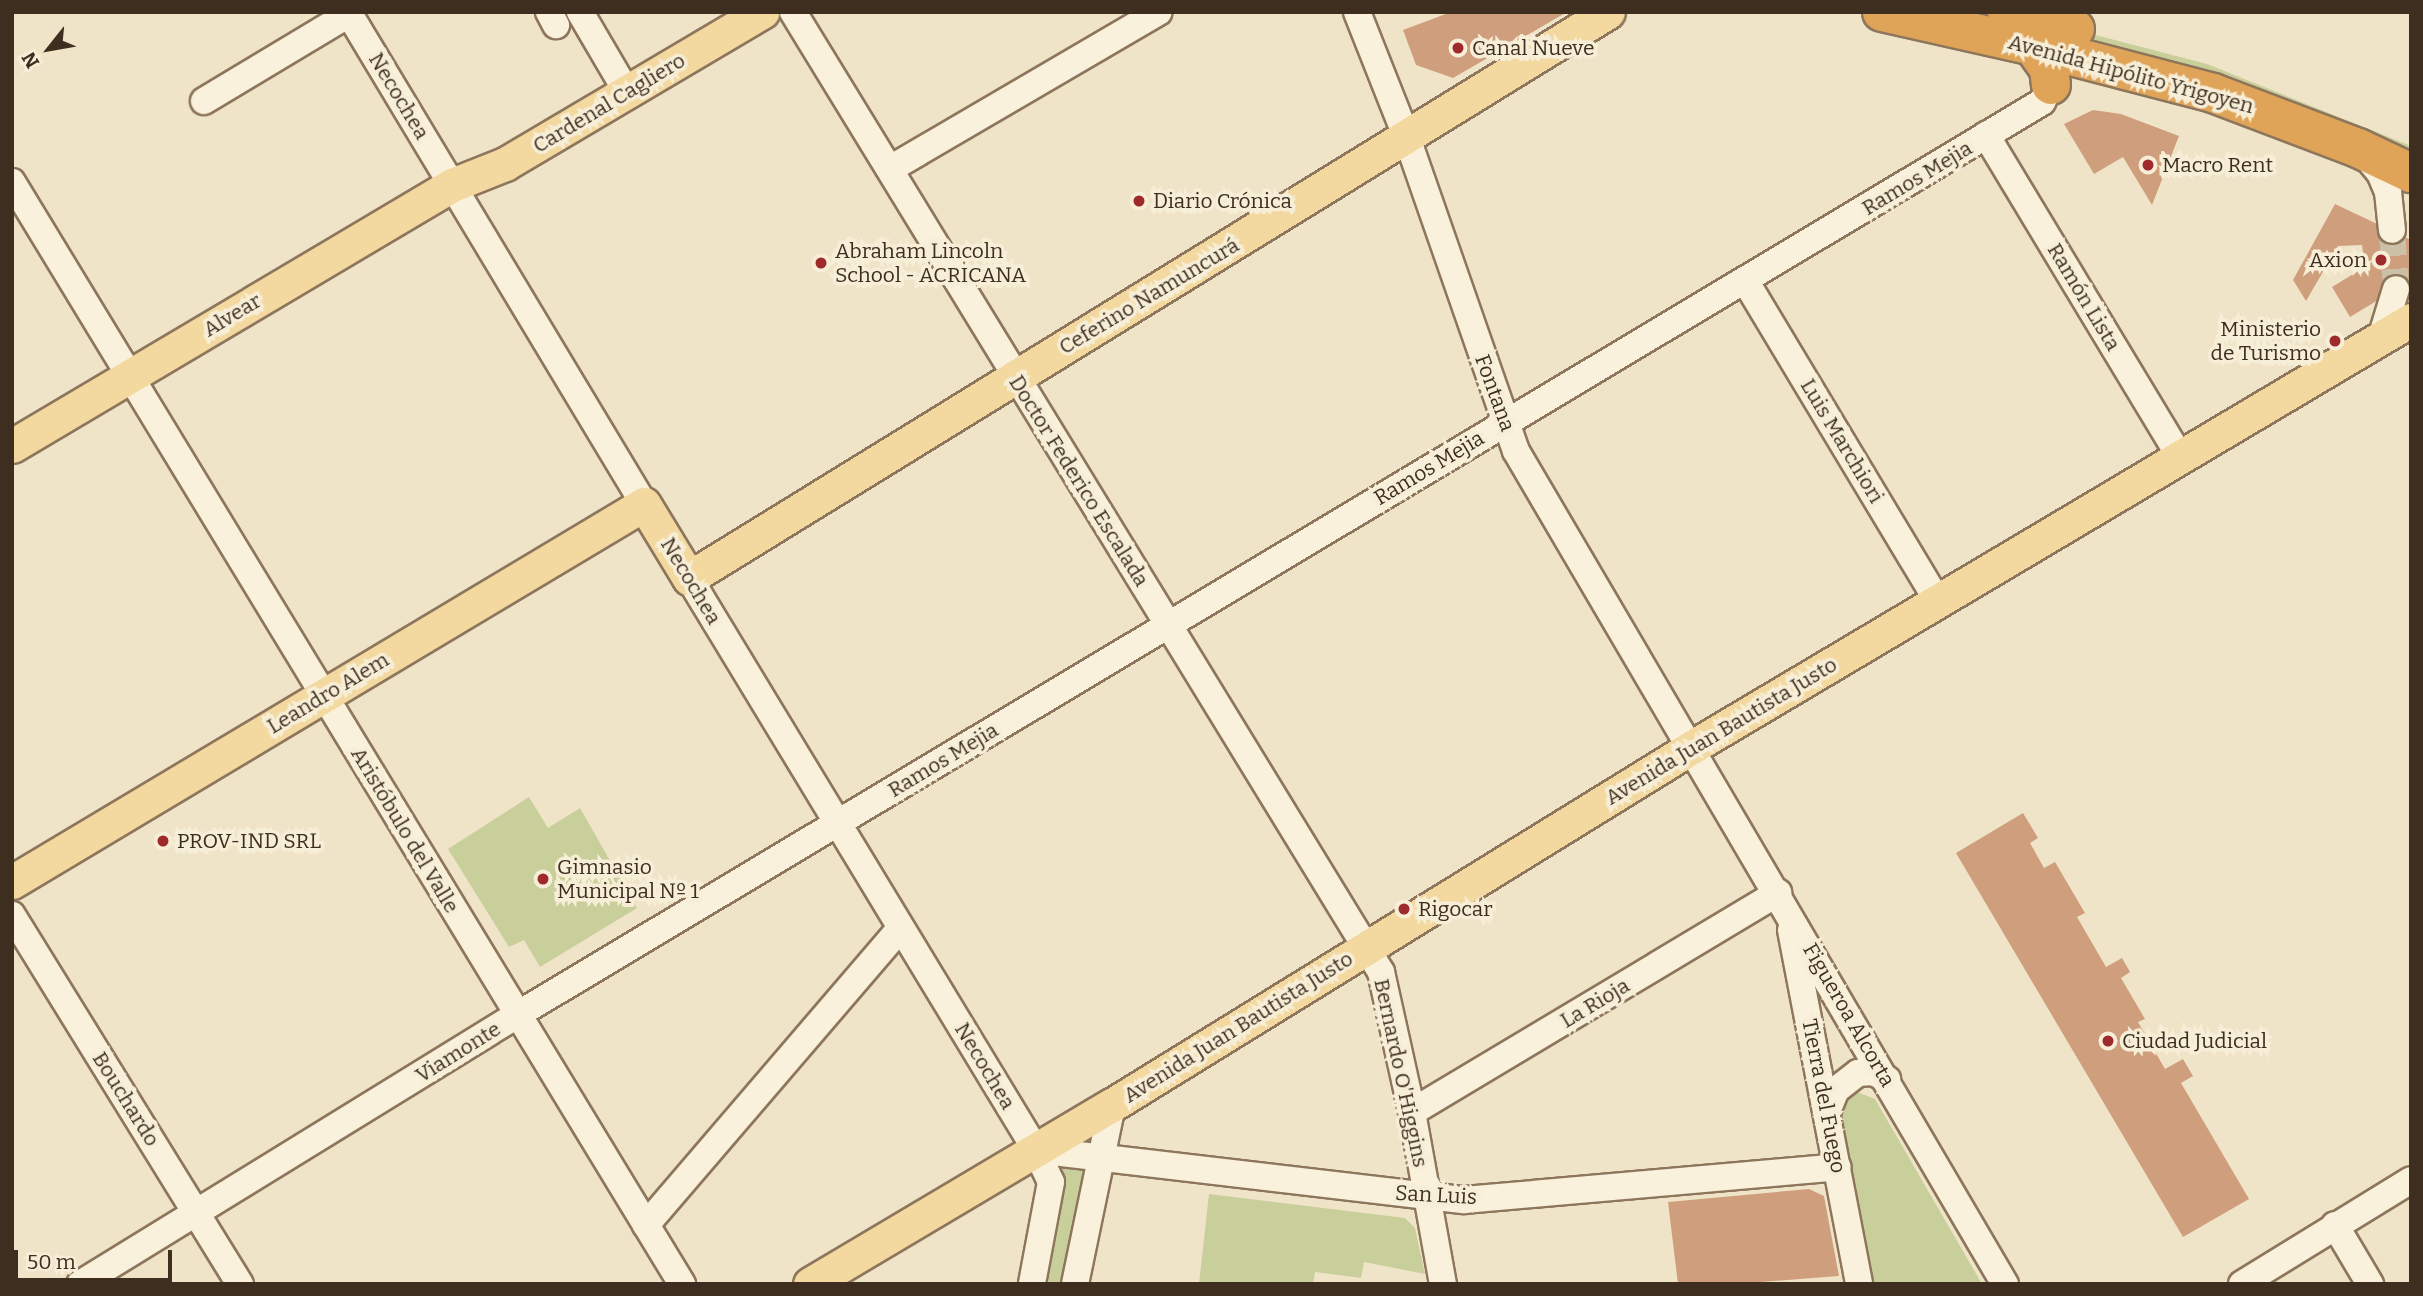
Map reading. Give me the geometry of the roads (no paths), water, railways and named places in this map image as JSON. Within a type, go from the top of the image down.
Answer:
[{"type":"highway","name":"Avenida Hipólito Yrigoyen","points":[[1882,12],[2033,46],[2240,101],[2358,148],[2411,173]]},
{"type":"highway","name":"Avenida Hipólito Yrigoyen","points":[[2007,12],[2207,64],[2411,146]]},
{"type":"highway","points":[[2033,46],[2049,69],[2051,85]]},
{"type":"main road","name":"Cardenal Cagliero","points":[[452,185],[505,164],[762,12]]},
{"type":"main road","name":"Ceferino Namuncurá","points":[[689,578],[1608,12]]},
{"type":"main road","name":"Alvear","points":[[12,446],[452,185]]},
{"type":"main road","name":"Avenida Juan Bautista Justo","points":[[810,1284],[1112,1105],[1692,747],[2411,320]]},
{"type":"main road","name":"Necochea","points":[[644,504],[689,578]]},
{"type":"main road","name":"Leandro Alem","points":[[12,882],[644,504]]},
{"type":"street","points":[[580,12],[627,92]]},
{"type":"street","name":"Doctor Federico Escalada","points":[[793,12],[1366,948]]},
{"type":"street","points":[[890,169],[1159,12]]},
{"type":"street","name":"Fontana","points":[[1357,12],[1406,138],[1504,423],[1516,450],[1692,747]]},
{"type":"street","points":[[204,101],[349,13]]},
{"type":"street","name":"Necochea","points":[[349,13],[644,504]]},
{"type":"street","name":"Ramos Mejia","points":[[837,823],[1504,423],[1746,282],[2042,102],[2051,85]]},
{"type":"street","name":"Ramón Lista","points":[[1986,135],[2181,458]]},
{"type":"street","points":[[2358,148],[2380,173],[2388,192],[2392,230]]},
{"type":"street","name":"Aristóbulo del Valle","points":[[12,182],[682,1284]]},
{"type":"street","name":"Luis Marchiori","points":[[1746,282],[1938,601]]},
{"type":"street","points":[[2381,338],[2396,289]]},
{"type":"street","name":"Necochea","points":[[689,578],[1036,1150],[1051,1182],[1032,1284]]},
{"type":"street","name":"Figueroa Alcorta","points":[[1692,747],[2006,1284]]},
{"type":"street","name":"Viamonte","points":[[80,1284],[517,1015],[837,823]]},
{"type":"street","name":"Tierra del Fuego","points":[[1782,900],[1827,1112],[1859,1284]]},
{"type":"street","name":"La Rioja","points":[[1412,1112],[1782,900]]},
{"type":"street","name":"Bouchardo","points":[[12,915],[240,1284]]},
{"type":"street","points":[[646,1225],[901,928]]},
{"type":"street","name":"Bernardo O'Higgins","points":[[1366,948],[1381,972],[1412,1112],[1443,1284]]},
{"type":"street","points":[[1827,1112],[1836,1090],[1858,1073],[1873,1072],[1886,1079]]},
{"type":"street","points":[[1075,1284],[1112,1105]]},
{"type":"street","name":"San Luis","points":[[1036,1150],[1428,1198],[1464,1200],[1838,1167]]},
{"type":"street","points":[[2242,1284],[2411,1180]]},
{"type":"street","points":[[2335,1225],[2370,1284]]},
{"type":"tunnel","points":[[2392,230],[2396,289]]},
{"type":"place","name":"Canal Nueve","points":[[1458,48]]},
{"type":"place","name":"Macro Rent","points":[[2148,165]]},
{"type":"place","name":"Diario Crónica","points":[[1139,201]]},
{"type":"place","name":"Axion","points":[[2381,260]]},
{"type":"place","name":"Abraham Lincoln School - ACRICANA","points":[[821,263]]},
{"type":"place","name":"Ministerio de Turismo","points":[[2335,341]]},
{"type":"place","name":"PROV-IND SRL","points":[[163,841]]},
{"type":"place","name":"Gimnasio Municipal Nº 1","points":[[543,879]]},
{"type":"place","name":"Rigocar","points":[[1404,909]]},
{"type":"place","name":"Ciudad Judicial","points":[[2108,1041]]}]
